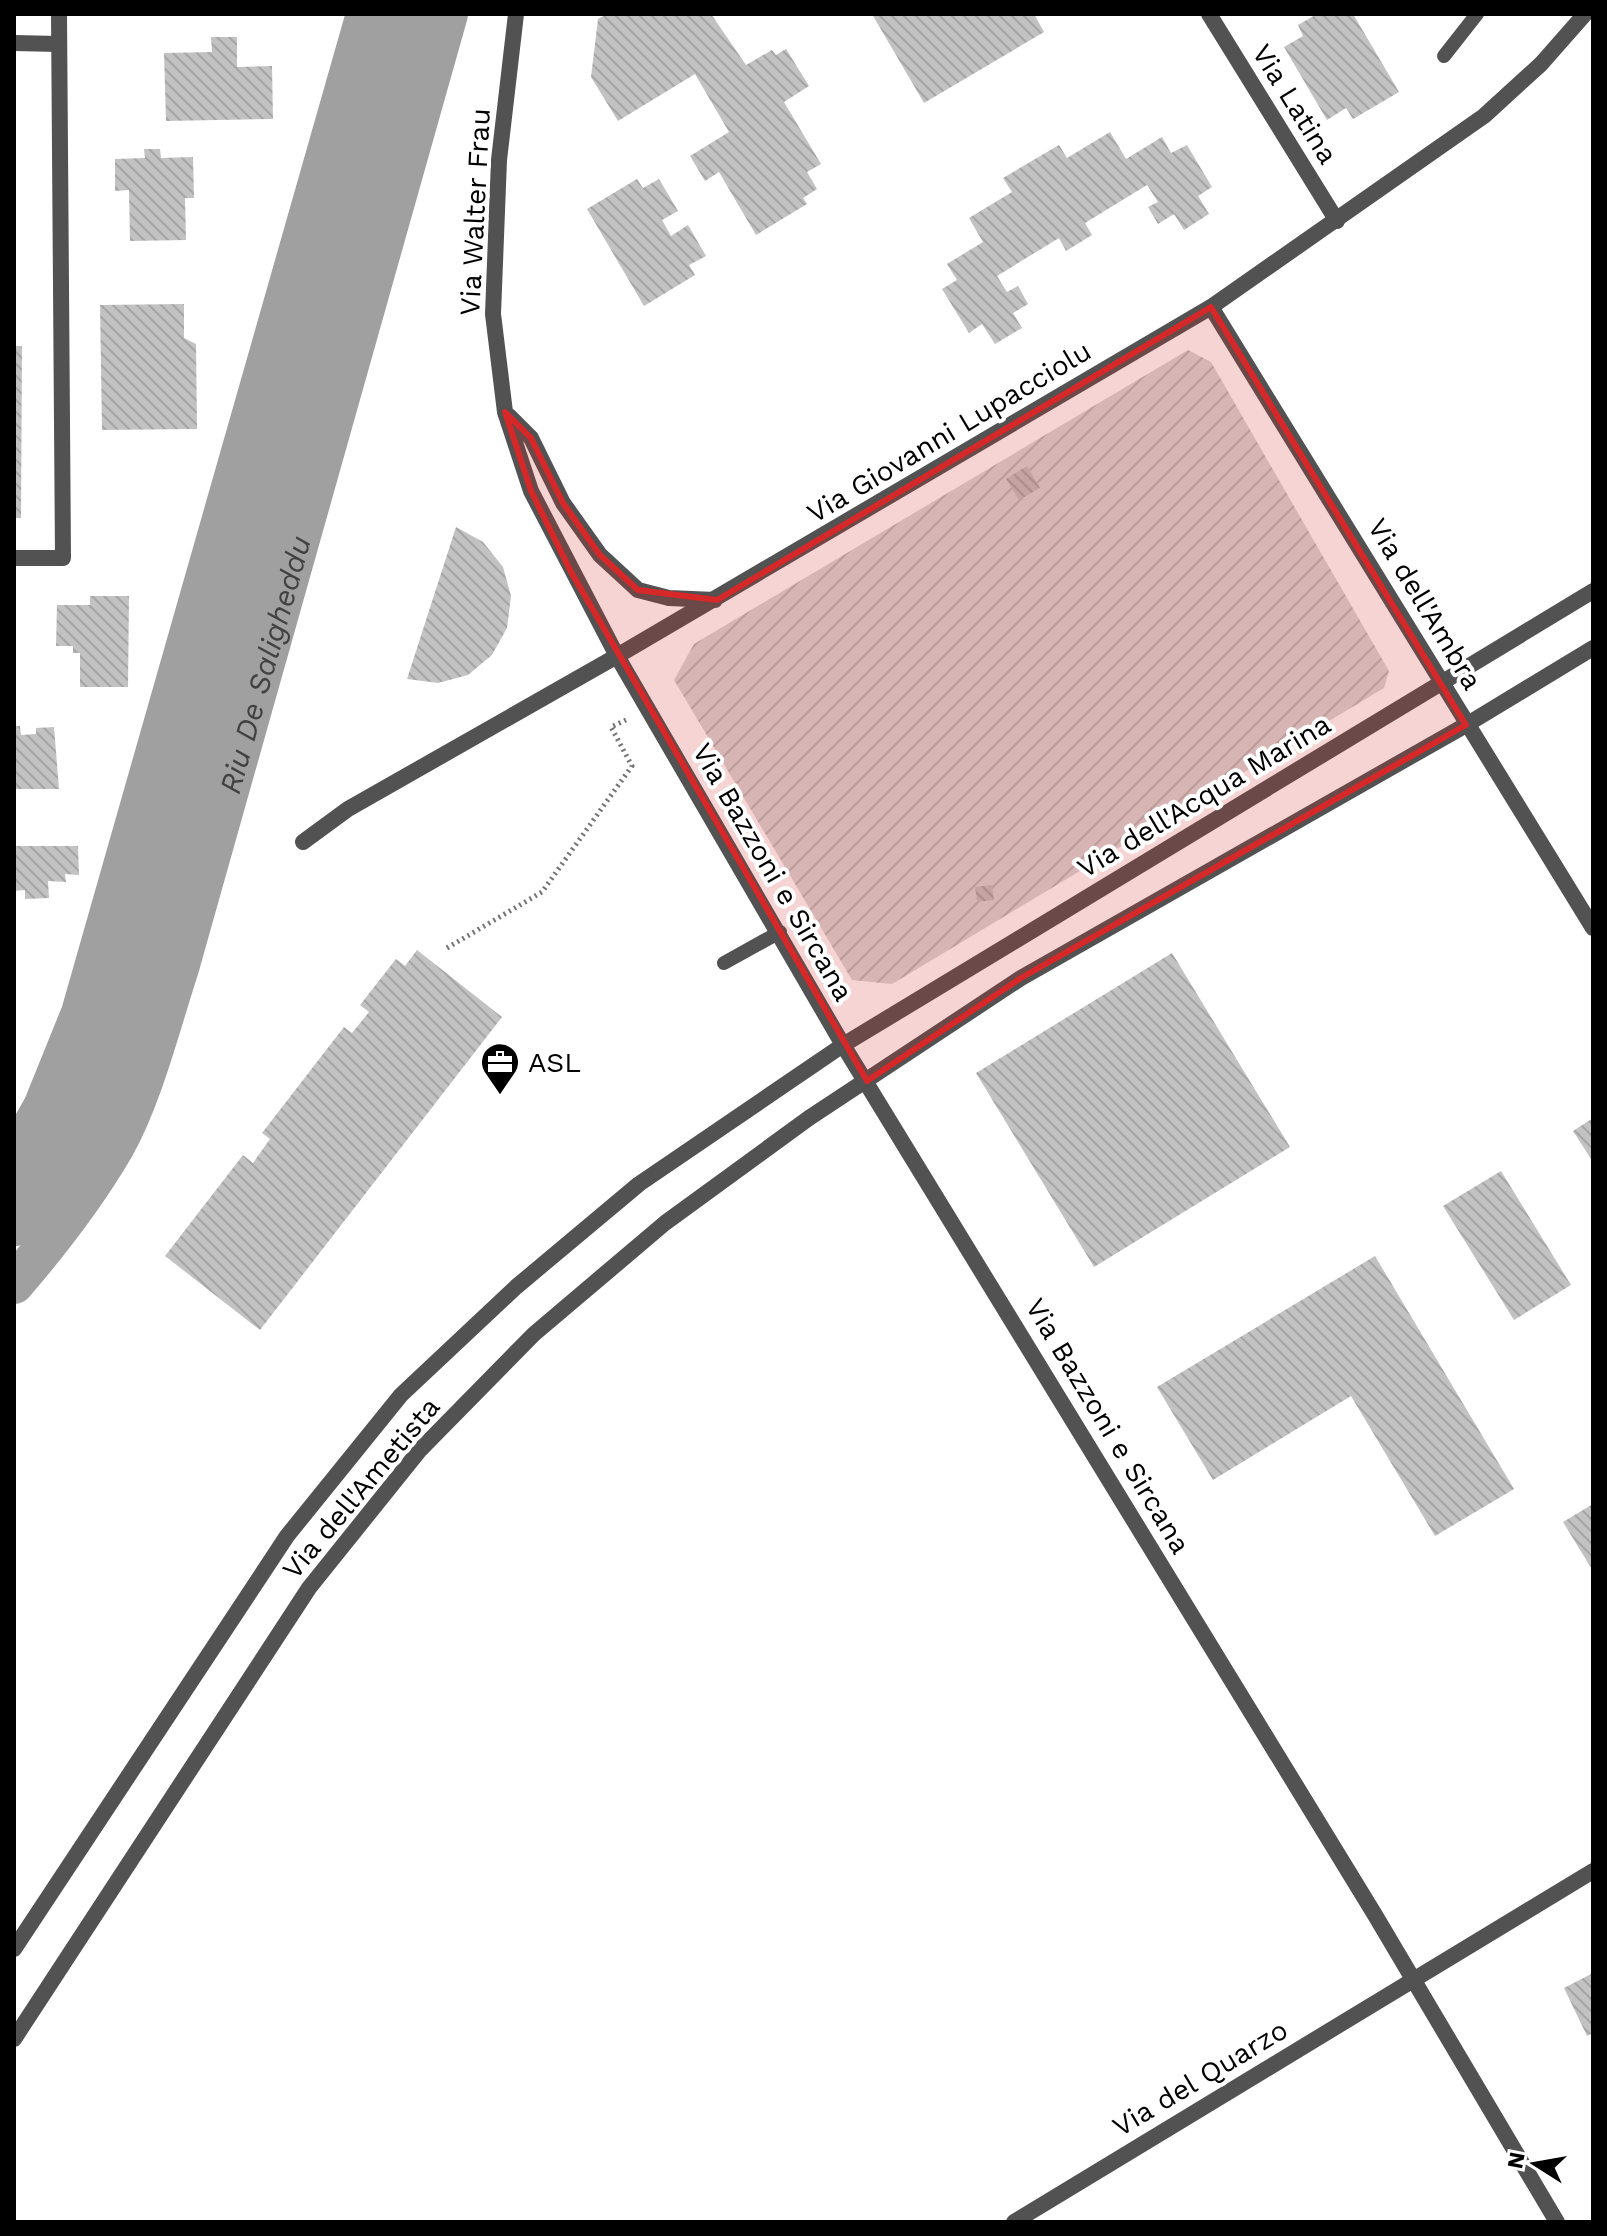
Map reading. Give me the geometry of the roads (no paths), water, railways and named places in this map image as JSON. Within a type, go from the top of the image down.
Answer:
[{"type":"street","points":[[14,558],[63,558],[59,14]]},
{"type":"street","name":"Via Walter Frau","points":[[516,14],[499,160],[493,314],[505,412],[531,491],[617,656]]},
{"type":"street","name":"Via Latina","points":[[1209,14],[1337,221]]},
{"type":"street","name":"Via Giovanni Lupacciolu","points":[[303,842],[348,809],[717,600],[1211,307],[1484,116],[1541,64],[1585,14]]},
{"type":"street","points":[[14,43],[59,44]]},
{"type":"street","name":"Via dell'Ambra","points":[[1211,307],[1593,928]]},
{"type":"street","points":[[505,412],[531,438],[563,503],[600,555],[638,590],[669,598],[717,600]]},
{"type":"street","name":"Via dell'Acqua Marina","points":[[843,1045],[1593,591]]},
{"type":"street","points":[[867,1081],[1021,978],[1466,725],[1593,648]]},
{"type":"street","name":"Via Bazzoni e Sircana","points":[[617,656],[843,1045],[1413,1978],[1557,2222]]},
{"type":"street","name":"Via dell'Ametista","points":[[14,1949],[287,1536],[401,1395],[516,1287],[639,1184],[843,1045]]},
{"type":"street","name":"Via dell'Ametista","points":[[14,2039],[309,1588],[419,1451],[534,1334],[665,1223],[809,1118],[867,1081]]},
{"type":"street","name":"Via del Quarzo","points":[[1014,2222],[1593,1871]]},
{"type":"lane","points":[[1444,56],[1477,14]]},
{"type":"lane","points":[[724,963],[780,932]]},
{"type":"waterway","name":"Riu De Saligheddu","points":[[14,1158],[43,1107],[81,1013],[366,14]]},
{"type":"waterway","name":"Riu De Saligheddu","points":[[14,1211],[51,1163],[111,1020],[405,14]]},
{"type":"waterway","name":"Riu De Saligheddu","points":[[14,1284],[68,1218],[104,1165],[125,1126],[143,1082],[179,968],[448,14]]},
{"type":"place","name":"ASL","points":[[500,1096]]}]
